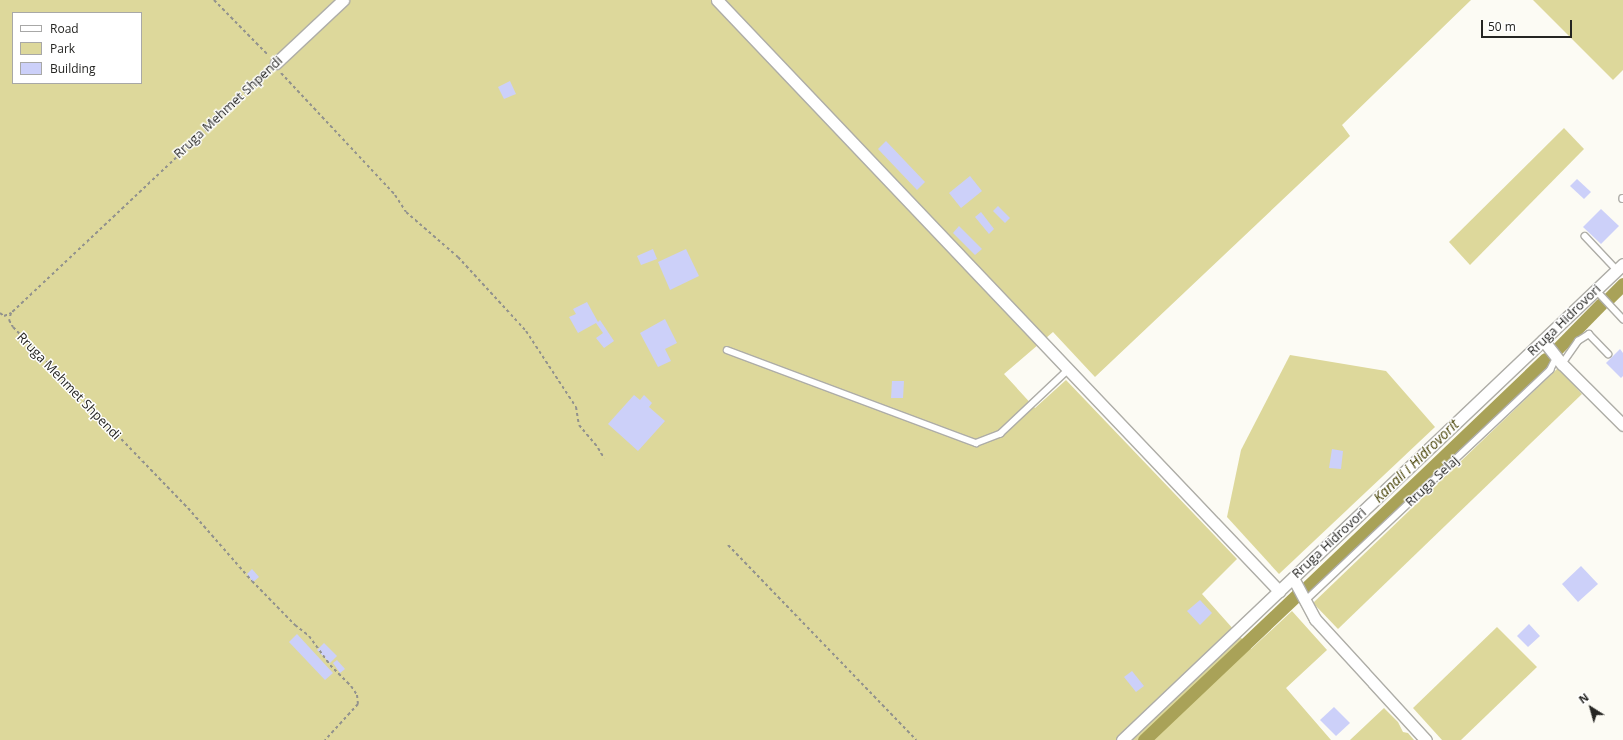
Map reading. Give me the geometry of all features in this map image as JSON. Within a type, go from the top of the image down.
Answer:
[{"type":"street","name":"Rruga Mehmet Shpendi","points":[[276,63],[343,0]]},
{"type":"street","points":[[717,0],[1278,591]]},
{"type":"street","name":"Rruga Hidrovori","points":[[1122,740],[1620,267]]},
{"type":"street","points":[[1543,340],[1559,361],[1623,425]]},
{"type":"street","points":[[1293,578],[1315,619],[1426,740]]},
{"type":"lane","points":[[1586,236],[1620,267]]},
{"type":"lane","points":[[1596,290],[1623,319]]},
{"type":"lane","name":"Rruga Selaj","points":[[1305,602],[1550,370],[1578,341],[1589,334],[1608,354]]},
{"type":"lane","points":[[727,350],[976,443],[1000,434],[1068,370]]},
{"type":"path","points":[[214,0],[276,63],[291,86],[395,195],[406,212],[453,252],[526,331],[576,406],[579,425],[598,448],[604,458]]},
{"type":"path","name":"Rruga Mehmet Shpendi","points":[[276,63],[11,313],[9,320],[13,328],[188,508],[252,581],[295,625],[309,636],[330,665],[351,686],[357,695],[358,704],[325,740]]},
{"type":"path","points":[[0,313],[4,316],[11,313]]},
{"type":"path","points":[[728,545],[916,740]]},
{"type":"green space","points":[[0,0],[1471,0],[1342,125],[1350,136],[1095,377],[1053,332],[1004,374],[1035,408],[1066,380],[1237,559],[1202,594],[1251,649],[1292,611],[1327,650],[1286,688],[1331,740],[0,740]]},
{"type":"green space","points":[[1533,0],[1623,0],[1623,70],[1613,80]]},
{"type":"green space","points":[[1564,128],[1584,149],[1470,265],[1449,242]]},
{"type":"green space","points":[[1290,355],[1386,371],[1435,427],[1279,574],[1227,517],[1241,450]]},
{"type":"green space","points":[[1558,368],[1582,394],[1338,629],[1313,603]]},
{"type":"green space","points":[[1497,627],[1537,667],[1461,740],[1442,740],[1413,708]]},
{"type":"green space","points":[[1384,708],[1398,722],[1403,732],[1408,733],[1414,740],[1350,740]]},
{"type":"building","points":[[510,81],[516,94],[504,99],[498,87]]},
{"type":"building","points":[[886,141],[925,182],[917,190],[878,149]]},
{"type":"building","points":[[970,176],[982,191],[961,208],[949,193]]},
{"type":"building","points":[[1577,179],[1591,192],[1584,199],[1570,186]]},
{"type":"building","points":[[998,206],[1010,218],[1005,223],[993,211]]},
{"type":"building","points":[[1601,209],[1619,226],[1601,244],[1583,227]]},
{"type":"building","points":[[981,212],[994,229],[989,234],[975,217]]},
{"type":"building","points":[[959,226],[982,249],[975,255],[953,233]]},
{"type":"building","points":[[653,249],[657,259],[641,265],[637,256]]},
{"type":"building","points":[[686,249],[699,276],[670,290],[658,262]]},
{"type":"building","points":[[587,302],[598,322],[600,320],[614,341],[604,348],[596,338],[603,333],[596,323],[578,333],[569,317],[576,314],[573,309]]},
{"type":"building","points":[[665,319],[677,343],[665,349],[671,361],[658,367],[640,333]]},
{"type":"building","points":[[1620,349],[1623,353],[1623,376],[1621,378],[1606,363]]},
{"type":"building","points":[[892,381],[904,381],[903,398],[891,398]]},
{"type":"building","points":[[634,395],[640,400],[644,395],[652,403],[649,407],[665,421],[638,451],[608,424]]},
{"type":"building","points":[[1332,449],[1343,451],[1341,469],[1329,468]]},
{"type":"building","points":[[1581,566],[1598,584],[1578,602],[1562,584]]},
{"type":"building","points":[[252,569],[259,577],[253,582],[247,574]]},
{"type":"building","points":[[1200,600],[1212,613],[1200,625],[1187,611]]},
{"type":"building","points":[[1529,624],[1540,636],[1528,647],[1517,636]]},
{"type":"building","points":[[297,634],[333,673],[325,680],[289,642]]},
{"type":"building","points":[[324,643],[337,656],[330,663],[317,650]]},
{"type":"building","points":[[337,660],[345,669],[340,673],[333,663]]},
{"type":"building","points":[[1132,671],[1144,686],[1136,692],[1124,677]]},
{"type":"building","points":[[1334,707],[1350,723],[1336,736],[1320,720]]},
{"type":"waterway","name":"Kanali i Hidrovorit","points":[[1609,298],[1623,284]]},
{"type":"waterway","name":"Kanali i Hidrovorit","points":[[1557,349],[1601,304]]},
{"type":"waterway","name":"Kanali i Hidrovorit","points":[[1307,587],[1546,359]]},
{"type":"waterway","name":"Kanali i Hidrovorit","points":[[1144,740],[1297,595]]}]
